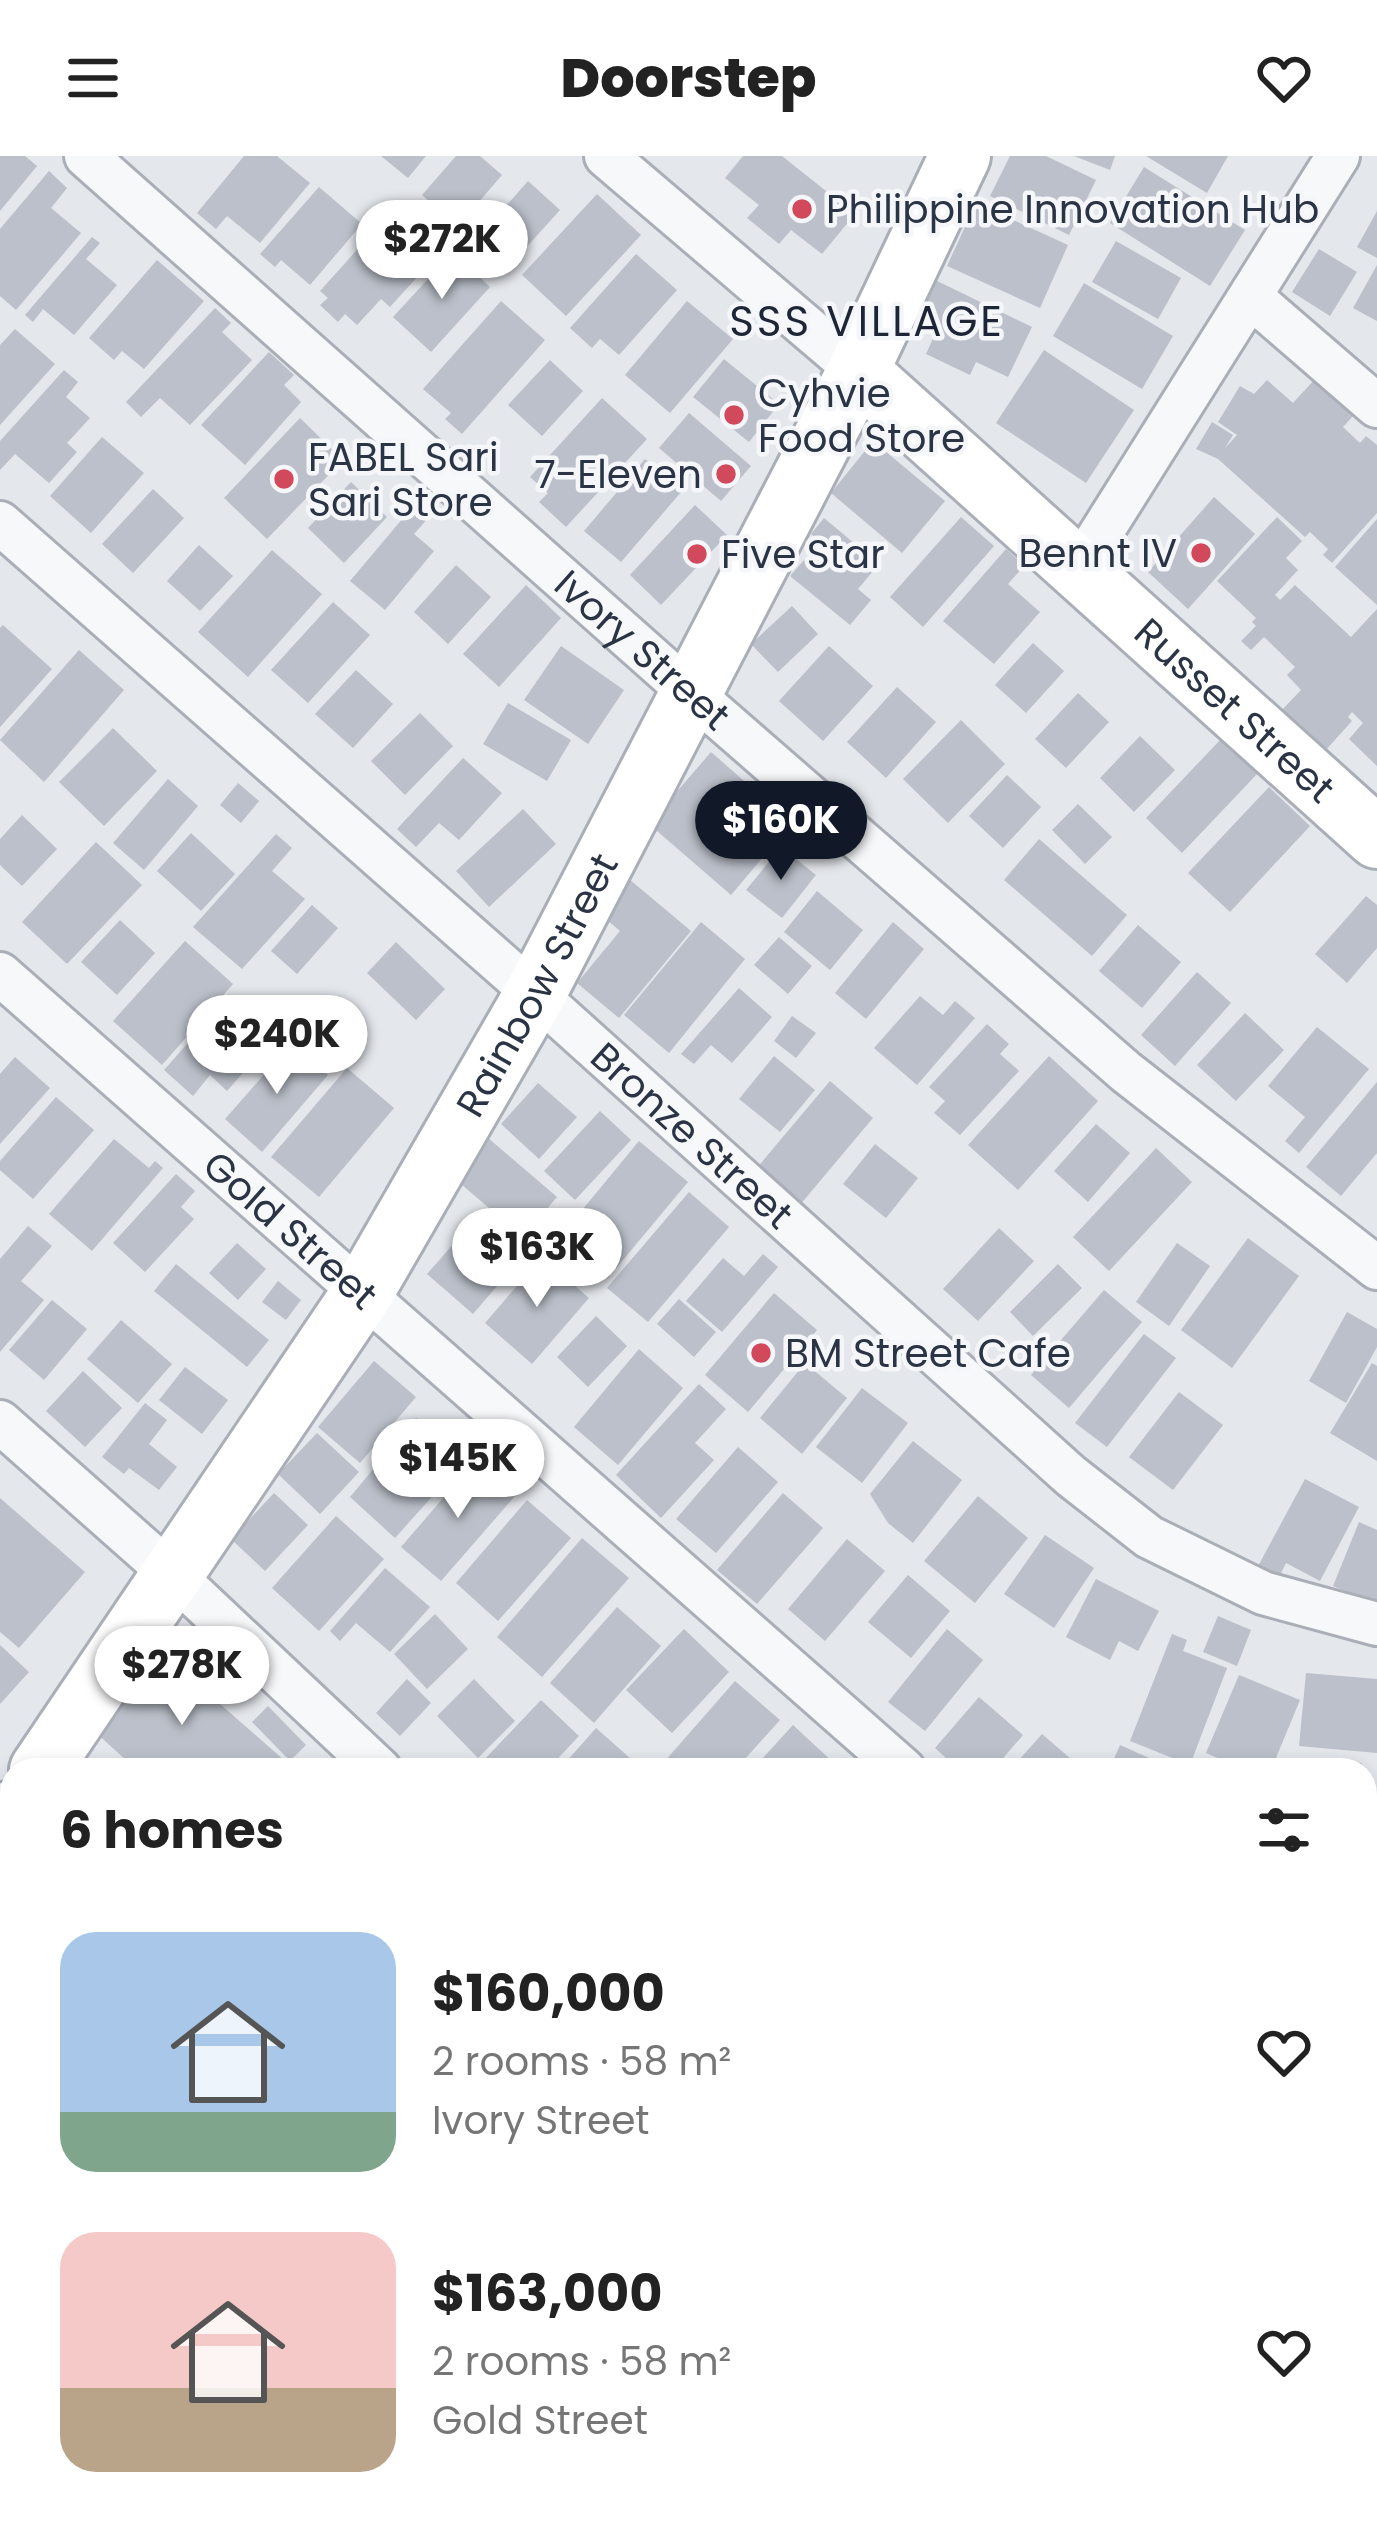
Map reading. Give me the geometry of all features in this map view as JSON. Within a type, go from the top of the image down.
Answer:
[{"type":"street","name":"Ivory Street","points":[[86,156],[1126,1072],[1377,1268]]},
{"type":"street","name":"Russet Street","points":[[606,156],[857,371],[1377,838]]},
{"type":"street","points":[[1079,568],[1338,156]]},
{"type":"street","name":"Rainbow Street","points":[[48,1758],[363,1292],[535,994],[857,371],[946,163]]},
{"type":"street","points":[[1251,297],[1377,406]]},
{"type":"street","name":"Bronze Street","points":[[0,523],[535,994],[1071,1476],[1149,1537],[1263,1593],[1377,1624]]},
{"type":"street","name":"Gold Street","points":[[0,974],[890,1758]]},
{"type":"street","points":[[0,1422],[367,1758]]},
{"type":"building","points":[[0,156],[25,156],[37,166],[0,211]]},
{"type":"building","points":[[244,156],[277,156],[310,183],[260,243],[227,216],[216,229],[197,213]]},
{"type":"building","points":[[381,156],[426,156],[408,178]]},
{"type":"building","points":[[456,156],[480,156],[502,175],[458,226],[422,195]]},
{"type":"building","name":"Philippine Innovation Hub","points":[[743,156],[782,156],[855,214],[822,254],[791,230],[779,244],[747,218],[759,205],[725,178]]},
{"type":"building","points":[[1010,156],[1046,156],[1096,180],[1069,235],[990,196]]},
{"type":"building","points":[[1074,156],[1115,156],[1110,170]]},
{"type":"building","points":[[1146,156],[1228,156],[1207,193]]},
{"type":"building","points":[[1144,167],[1245,230],[1210,286],[1110,223]]},
{"type":"building","points":[[49,171],[67,188],[51,208],[81,233],[16,310],[0,296],[0,229]]},
{"type":"building","points":[[528,181],[560,210],[522,252],[490,224]]},
{"type":"building","points":[[319,187],[362,224],[310,285],[281,260],[275,267],[260,254]]},
{"type":"building","points":[[597,194],[641,235],[566,316],[522,275]]},
{"type":"building","points":[[976,203],[1068,245],[1040,308],[947,266]]},
{"type":"building","points":[[1377,211],[1377,258],[1357,247]]},
{"type":"building","points":[[391,212],[438,254],[390,307],[381,299],[357,325],[345,314],[338,322],[320,305],[328,298],[320,291]]},
{"type":"building","points":[[92,237],[100,243],[86,259],[117,285],[74,335],[43,309],[33,322],[25,315]]},
{"type":"building","points":[[1116,241],[1181,278],[1158,319],[1092,282]]},
{"type":"building","points":[[1319,249],[1357,272],[1330,316],[1292,292]]},
{"type":"building","points":[[453,252],[490,287],[431,352],[393,317]]},
{"type":"building","points":[[636,254],[677,290],[619,355],[600,339],[592,348],[570,328]]},
{"type":"building","points":[[157,260],[204,301],[144,369],[122,351],[114,360],[89,338]]},
{"type":"building","points":[[1377,265],[1377,321],[1353,308]]},
{"type":"building","points":[[933,279],[1032,327],[1008,377],[976,362],[970,375],[926,354],[936,332],[912,322]]},
{"type":"building","points":[[1084,283],[1173,336],[1142,389],[1053,336]]},
{"type":"building","points":[[501,301],[545,340],[462,434],[445,419],[451,413],[423,389]]},
{"type":"building","points":[[687,301],[733,339],[670,413],[625,375]]},
{"type":"building","points":[[215,308],[231,323],[222,332],[252,360],[190,425],[160,398],[141,417],[126,402]]},
{"type":"building","points":[[15,329],[55,364],[0,425],[0,345]]},
{"type":"building","points":[[1044,350],[1134,410],[1086,483],[996,423]]},
{"type":"building","points":[[269,352],[294,375],[284,385],[301,402],[245,465],[201,425]]},
{"type":"building","points":[[724,359],[779,404],[749,442],[693,397]]},
{"type":"building","points":[[550,360],[583,391],[542,436],[508,405]]},
{"type":"building","points":[[64,370],[78,382],[66,397],[90,418],[67,443],[77,452],[49,483],[15,454],[0,470],[0,441]]},
{"type":"building","points":[[1267,380],[1293,403],[1314,380],[1353,416],[1343,427],[1360,443],[1366,436],[1377,445],[1377,513],[1332,563],[1323,555],[1328,549],[1310,532],[1305,537],[1218,459],[1196,449],[1212,422],[1233,435],[1225,448],[1237,435],[1218,422],[1240,386],[1254,394]]},
{"type":"building","points":[[602,398],[647,439],[566,527],[539,502],[548,493],[530,477]]},
{"type":"building","points":[[689,413],[751,466],[721,501],[659,448]]},
{"type":"building","name":"FABEL Sari Sari Store","points":[[300,418],[343,460],[267,539],[224,498]]},
{"type":"building","points":[[102,437],[144,473],[91,533],[50,496]]},
{"type":"building","points":[[873,441],[945,501],[902,553],[831,493]]},
{"type":"building","points":[[645,459],[682,491],[621,562],[584,531]]},
{"type":"building","points":[[351,482],[387,517],[344,563],[308,528]]},
{"type":"building","points":[[153,489],[184,518],[133,573],[102,544]]},
{"type":"building","name":"Bennt IV","points":[[1214,497],[1255,534],[1188,609],[1148,572]]},
{"type":"building","points":[[414,505],[429,517],[414,534],[434,551],[385,610],[350,581]]},
{"type":"building","points":[[695,505],[727,535],[661,605],[630,575]]},
{"type":"building","points":[[961,517],[994,546],[923,627],[890,597]]},
{"type":"building","points":[[1277,517],[1302,541],[1286,558],[1298,570],[1275,595],[1280,600],[1295,585],[1351,637],[1377,609],[1377,766],[1349,739],[1363,723],[1352,712],[1348,717],[1352,721],[1324,752],[1281,711],[1301,690],[1287,675],[1295,667],[1264,637],[1251,650],[1241,641],[1256,626],[1252,622],[1256,618],[1217,581]]},
{"type":"building","points":[[824,518],[879,564],[858,589],[871,600],[850,625],[790,576],[820,542],[811,534]]},
{"type":"building","points":[[1377,519],[1377,605],[1335,567]]},
{"type":"building","points":[[199,545],[233,576],[200,611],[167,581]]},
{"type":"building","points":[[1006,549],[1024,566],[1008,584],[1040,612],[994,664],[943,621]]},
{"type":"building","points":[[272,550],[322,594],[248,677],[198,632]]},
{"type":"building","points":[[456,565],[491,597],[448,644],[414,612]]},
{"type":"building","points":[[526,585],[561,618],[499,687],[463,654]]},
{"type":"building","points":[[333,602],[370,635],[308,703],[271,670]]},
{"type":"building","points":[[792,606],[818,634],[778,672],[751,644]]},
{"type":"building","points":[[3,625],[52,669],[0,727],[0,628]]},
{"type":"building","points":[[1033,643],[1064,671],[1026,713],[995,685]]},
{"type":"building","points":[[561,646],[624,690],[588,744],[524,700]]},
{"type":"building","points":[[829,646],[873,686],[823,741],[779,701]]},
{"type":"building","points":[[79,650],[124,690],[44,782],[0,740]]},
{"type":"building","points":[[356,670],[393,704],[353,748],[315,714]]},
{"type":"building","points":[[897,687],[936,722],[886,778],[847,742]]},
{"type":"building","points":[[1078,693],[1109,722],[1066,768],[1035,739]]},
{"type":"building","points":[[508,703],[571,740],[547,781],[483,744]]},
{"type":"building","points":[[420,713],[453,746],[405,795],[371,761]]},
{"type":"building","points":[[961,720],[1005,764],[948,823],[903,779]]},
{"type":"building","points":[[113,728],[157,771],[104,826],[59,782]]},
{"type":"building","points":[[1140,736],[1175,770],[1134,812],[1100,778]]},
{"type":"building","points":[[1222,738],[1258,773],[1182,853],[1146,818]]},
{"type":"building","points":[[711,752],[792,823],[731,895],[649,824]]},
{"type":"building","points":[[463,758],[502,793],[459,840],[439,823],[416,847],[397,829]]},
{"type":"building","points":[[1007,775],[1041,807],[1003,848],[969,816]]},
{"type":"building","points":[[168,779],[198,806],[144,870],[113,843]]},
{"type":"building","points":[[238,783],[259,801],[241,823],[220,805]]},
{"type":"building","points":[[1269,787],[1310,826],[1230,912],[1188,873]]},
{"type":"building","points":[[1078,804],[1112,837],[1085,864],[1052,830]]},
{"type":"building","points":[[523,809],[556,844],[489,907],[456,871]]},
{"type":"building","points":[[22,815],[57,849],[22,886],[0,865],[0,839]]},
{"type":"building","points":[[191,833],[235,874],[201,911],[157,871]]},
{"type":"building","points":[[276,834],[292,848],[272,871],[305,899],[242,969],[193,927]]},
{"type":"building","points":[[1039,839],[1127,915],[1092,956],[1004,880]]},
{"type":"building","points":[[96,842],[142,885],[67,964],[22,922]]},
{"type":"building","points":[[781,847],[816,875],[782,918],[746,890]]},
{"type":"building","points":[[629,879],[691,931],[619,1018],[577,983],[620,931],[600,914]]},
{"type":"building","points":[[817,891],[863,930],[830,970],[784,932]]},
{"type":"building","points":[[1366,896],[1377,905],[1377,948],[1347,983],[1315,954]]},
{"type":"building","points":[[312,905],[338,928],[297,974],[271,951]]},
{"type":"building","points":[[120,920],[155,953],[117,995],[81,962]]},
{"type":"building","points":[[701,922],[745,959],[669,1053],[624,1015]]},
{"type":"building","points":[[893,922],[924,949],[866,1019],[835,993]]},
{"type":"building","points":[[1138,925],[1181,962],[1142,1008],[1099,971]]},
{"type":"building","points":[[779,937],[812,966],[788,994],[754,965]]},
{"type":"building","points":[[185,941],[233,984],[162,1065],[113,1021]]},
{"type":"building","points":[[396,942],[445,989],[416,1020],[367,973]]},
{"type":"building","points":[[1197,972],[1231,1003],[1175,1066],[1141,1035]]},
{"type":"building","points":[[739,988],[772,1017],[732,1063],[711,1045],[694,1064],[681,1054]]},
{"type":"building","points":[[920,996],[943,1015],[955,1001],[975,1018],[917,1085],[874,1048]]},
{"type":"building","points":[[219,1008],[264,1049],[227,1091],[210,1075],[193,1096],[164,1070]]},
{"type":"building","points":[[1245,1013],[1284,1050],[1236,1101],[1197,1065]]},
{"type":"building","points":[[792,1016],[816,1033],[796,1058],[774,1041]]},
{"type":"building","points":[[987,1024],[1009,1044],[1000,1054],[1019,1071],[960,1135],[934,1113],[945,1101],[929,1087]]},
{"type":"building","points":[[1317,1027],[1369,1069],[1299,1153],[1285,1141],[1305,1117],[1268,1086]]},
{"type":"building","points":[[292,1043],[328,1075],[262,1152],[225,1119]]},
{"type":"building","points":[[774,1056],[815,1090],[780,1132],[739,1099]]},
{"type":"building","points":[[1049,1056],[1098,1101],[1018,1190],[968,1145]]},
{"type":"building","points":[[15,1057],[50,1088],[0,1144],[0,1074]]},
{"type":"building","points":[[347,1068],[394,1108],[319,1197],[271,1157]]},
{"type":"building","points":[[830,1081],[873,1118],[799,1206],[756,1169]]},
{"type":"building","points":[[1377,1082],[1377,1153],[1341,1196],[1306,1167]]},
{"type":"building","points":[[538,1083],[577,1117],[539,1159],[501,1124]]},
{"type":"building","points":[[56,1097],[94,1130],[33,1199],[0,1170],[0,1161]]},
{"type":"building","points":[[600,1111],[631,1140],[575,1200],[544,1171]]},
{"type":"building","points":[[1096,1124],[1130,1153],[1088,1202],[1054,1171]]},
{"type":"building","points":[[488,1138],[557,1197],[523,1237],[454,1178]]},
{"type":"building","points":[[114,1139],[149,1168],[155,1161],[163,1168],[92,1251],[49,1214]]},
{"type":"building","points":[[639,1141],[688,1182],[608,1278],[559,1238]]},
{"type":"building","points":[[875,1144],[918,1178],[886,1218],[843,1184]]},
{"type":"building","points":[[1156,1148],[1192,1182],[1109,1271],[1073,1237]]},
{"type":"building","points":[[176,1174],[195,1191],[181,1207],[194,1219],[145,1272],[113,1243]]},
{"type":"building","points":[[689,1192],[729,1227],[648,1322],[607,1288]]},
{"type":"building","points":[[470,1225],[516,1264],[473,1314],[427,1274]]},
{"type":"building","points":[[28,1226],[52,1246],[21,1281],[44,1300],[0,1352],[0,1259]]},
{"type":"building","points":[[999,1228],[1034,1261],[978,1321],[943,1289]]},
{"type":"building","points":[[1248,1238],[1299,1276],[1232,1368],[1181,1330]]},
{"type":"building","points":[[237,1243],[266,1269],[238,1300],[209,1273]]},
{"type":"building","points":[[1177,1243],[1210,1266],[1169,1326],[1136,1302]]},
{"type":"building","points":[[763,1254],[778,1267],[722,1332],[686,1301],[723,1258],[744,1276]]},
{"type":"building","points":[[542,1257],[589,1298],[532,1364],[485,1323]]},
{"type":"building","points":[[176,1264],[269,1340],[247,1367],[154,1291]]},
{"type":"building","points":[[1058,1264],[1082,1288],[1033,1336],[1010,1312]]},
{"type":"building","points":[[278,1281],[301,1300],[286,1320],[262,1302]]},
{"type":"building","points":[[1104,1290],[1142,1322],[1069,1408],[1031,1375]]},
{"type":"building","name":"BM Street Cafe","points":[[774,1293],[817,1330],[748,1412],[705,1375]]},
{"type":"building","points":[[679,1299],[716,1332],[694,1357],[657,1324]]},
{"type":"building","points":[[52,1300],[87,1329],[44,1380],[9,1350]]},
{"type":"building","points":[[1347,1312],[1377,1329],[1377,1347],[1346,1403],[1309,1381]]},
{"type":"building","points":[[596,1316],[627,1346],[588,1387],[557,1357]]},
{"type":"building","points":[[121,1320],[172,1364],[138,1403],[87,1359]]},
{"type":"building","points":[[1144,1334],[1176,1358],[1107,1447],[1075,1423]]},
{"type":"building","points":[[639,1349],[683,1388],[618,1465],[574,1427]]},
{"type":"building","points":[[374,1361],[416,1397],[360,1463],[318,1427]]},
{"type":"building","points":[[805,1363],[847,1398],[802,1454],[760,1418]]},
{"type":"building","points":[[1372,1363],[1377,1366],[1377,1461],[1330,1433]]},
{"type":"building","points":[[185,1367],[228,1400],[202,1434],[159,1400]]},
{"type":"building","points":[[83,1371],[122,1408],[85,1447],[46,1411]]},
{"type":"building","points":[[699,1384],[726,1409],[695,1443],[714,1460],[661,1518],[616,1475]]},
{"type":"building","points":[[862,1388],[908,1423],[862,1483],[816,1447]]},
{"type":"building","points":[[1179,1392],[1223,1425],[1173,1490],[1129,1457]]},
{"type":"building","points":[[145,1403],[167,1420],[149,1444],[177,1467],[159,1490],[129,1468],[124,1474],[102,1457]]},
{"type":"building","points":[[416,1418],[464,1461],[395,1538],[350,1497]]},
{"type":"building","points":[[317,1433],[359,1472],[320,1514],[278,1474]]},
{"type":"building","points":[[913,1441],[962,1480],[913,1543],[888,1523],[870,1494]]},
{"type":"building","points":[[738,1447],[778,1482],[716,1553],[676,1519]]},
{"type":"building","points":[[475,1461],[515,1496],[441,1581],[401,1547]]},
{"type":"building","points":[[1305,1479],[1359,1507],[1320,1581],[1286,1563],[1278,1579],[1257,1568]]},
{"type":"building","points":[[274,1493],[308,1525],[265,1571],[231,1539]]},
{"type":"building","points":[[783,1493],[823,1528],[757,1604],[717,1570]]},
{"type":"building","points":[[978,1496],[1028,1538],[975,1603],[924,1561]]},
{"type":"building","points":[[0,1498],[85,1572],[19,1648],[0,1632]]},
{"type":"building","points":[[527,1500],[571,1538],[498,1621],[456,1583]]},
{"type":"building","points":[[336,1516],[384,1559],[319,1631],[272,1588]]},
{"type":"building","points":[[1359,1522],[1377,1530],[1377,1604],[1333,1586]]},
{"type":"building","points":[[1045,1535],[1094,1568],[1054,1628],[1004,1594]]},
{"type":"building","points":[[582,1538],[629,1578],[542,1677],[497,1637]]},
{"type":"building","points":[[847,1539],[885,1571],[825,1641],[788,1609]]},
{"type":"building","points":[[385,1568],[430,1607],[390,1652],[356,1623],[340,1641],[330,1631]]},
{"type":"building","points":[[908,1575],[950,1611],[911,1658],[868,1622]]},
{"type":"building","points":[[1096,1579],[1159,1611],[1138,1651],[1119,1641],[1110,1660],[1066,1637]]},
{"type":"building","points":[[617,1607],[661,1646],[594,1723],[550,1683]]},
{"type":"building","points":[[435,1614],[468,1649],[427,1689],[394,1654]]},
{"type":"building","points":[[1218,1616],[1251,1630],[1237,1666],[1203,1652]]},
{"type":"building","points":[[684,1629],[729,1672],[672,1733],[626,1690]]},
{"type":"building","points":[[947,1629],[983,1660],[925,1731],[888,1702]]},
{"type":"building","points":[[1172,1634],[1187,1640],[1183,1651],[1227,1668],[1193,1758],[1172,1758],[1130,1741]]},
{"type":"building","points":[[0,1645],[29,1672],[0,1704]]},
{"type":"building","points":[[163,1654],[282,1758],[124,1758],[94,1731]]},
{"type":"building","points":[[1306,1673],[1377,1679],[1377,1753],[1299,1746]]},
{"type":"building","points":[[1239,1675],[1300,1700],[1276,1758],[1217,1758],[1206,1753]]},
{"type":"building","points":[[407,1679],[431,1703],[400,1736],[376,1713]]},
{"type":"building","points":[[474,1679],[515,1721],[478,1758],[437,1716]]},
{"type":"building","points":[[735,1681],[780,1720],[746,1758],[668,1758]]},
{"type":"building","points":[[979,1697],[1023,1735],[1003,1758],[946,1758],[935,1748]]},
{"type":"building","points":[[541,1700],[579,1736],[558,1758],[486,1758]]},
{"type":"building","points":[[268,1706],[306,1745],[287,1758],[252,1722]]},
{"type":"building","points":[[793,1725],[829,1758],[763,1758]]},
{"type":"building","points":[[596,1728],[630,1758],[570,1758]]},
{"type":"building","points":[[1042,1734],[1070,1758],[1021,1758]]},
{"type":"building","points":[[1120,1745],[1149,1758],[1114,1758]]},
{"type":"place","name":"Philippine Innovation Hub","points":[[802,209]]},
{"type":"place","name":"Cyhvie Food Store","points":[[734,415]]},
{"type":"place","name":"7-Eleven","points":[[726,474]]},
{"type":"place","name":"FABEL Sari Sari Store","points":[[284,479]]},
{"type":"place","name":"Bennt IV","points":[[1201,553]]},
{"type":"place","name":"Five Star","points":[[697,554]]},
{"type":"place","name":"BM Street Cafe","points":[[761,1353]]},
{"type":"district","name":"SSS VILLAGE","points":[[867,321]]}]
